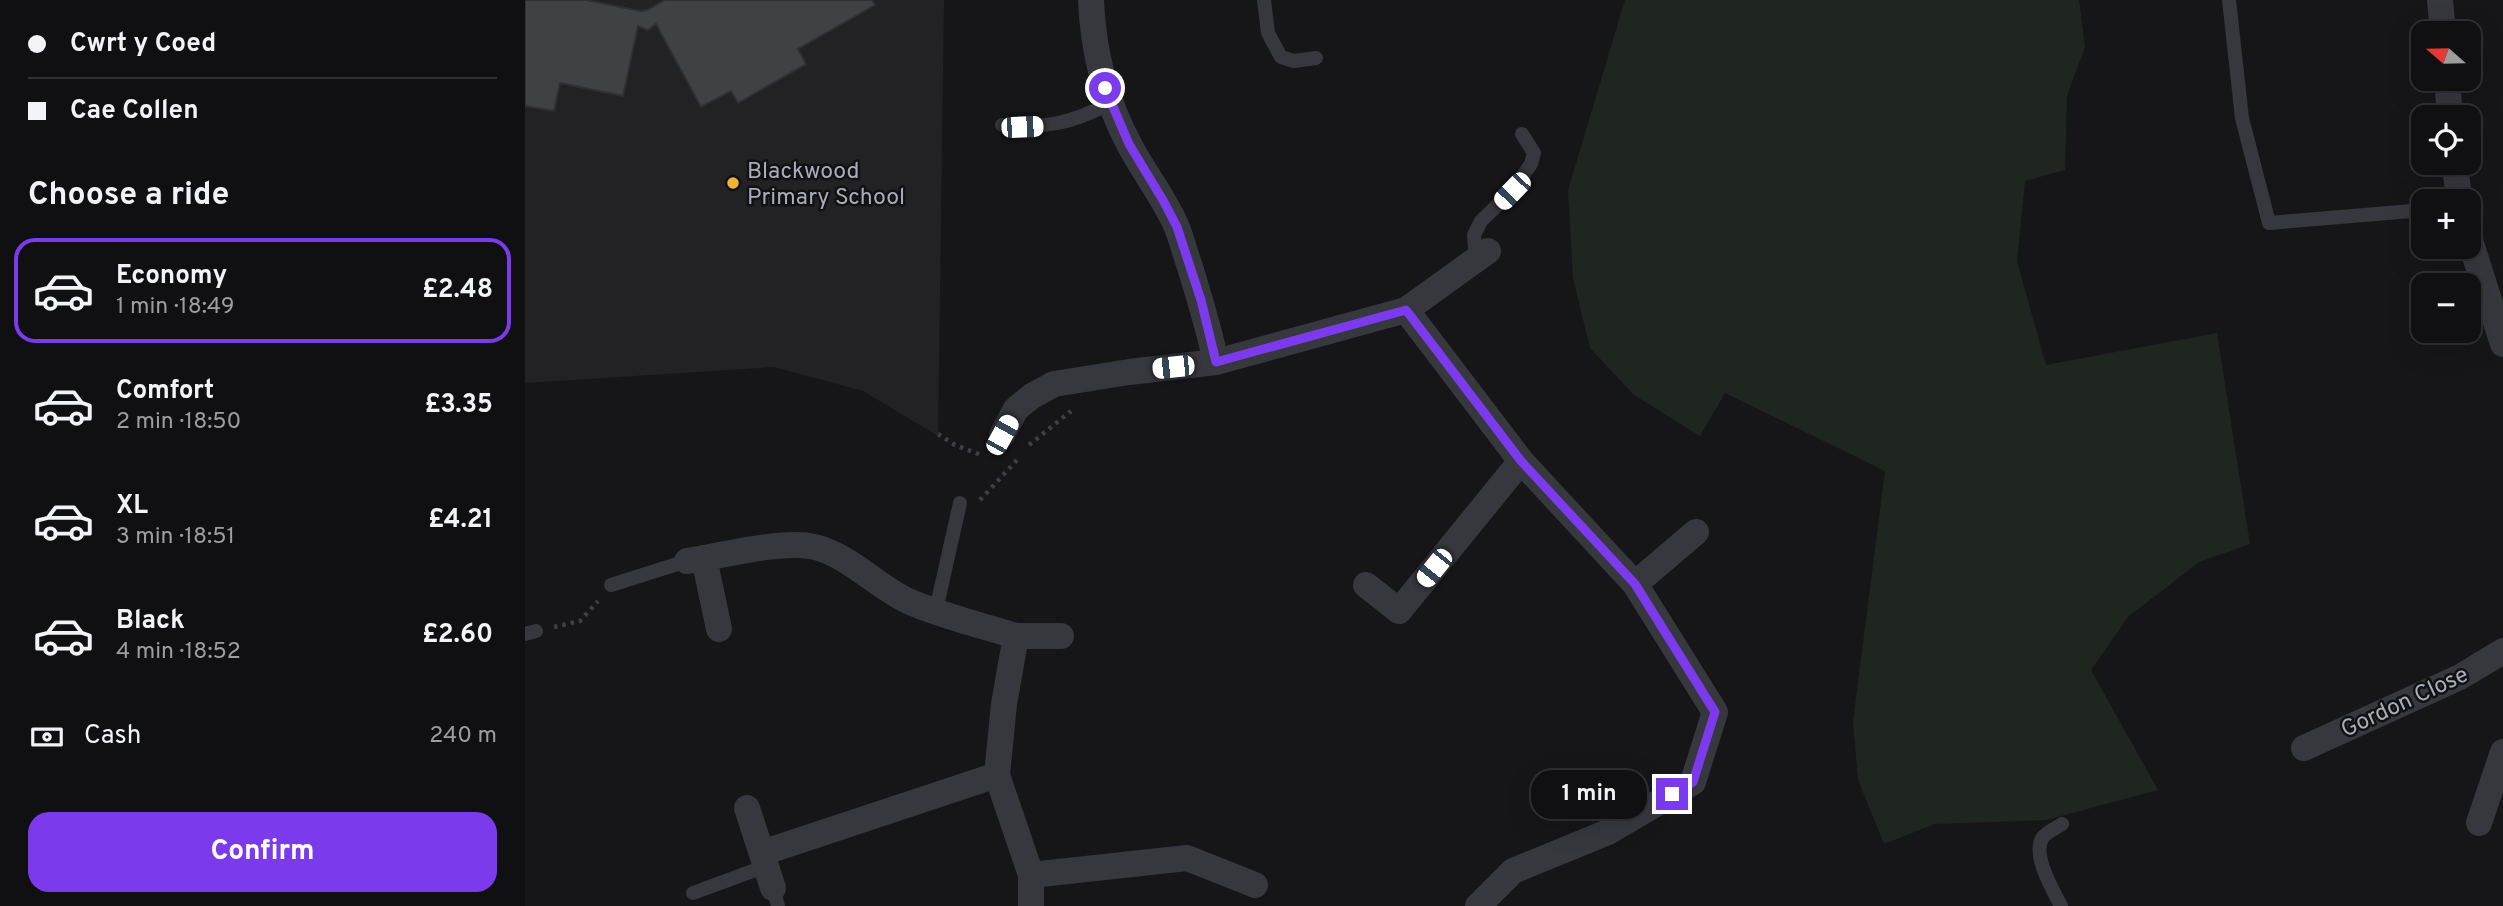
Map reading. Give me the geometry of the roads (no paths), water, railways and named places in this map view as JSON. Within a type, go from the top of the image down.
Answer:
[{"type":"street","points":[[1091,0],[1100,73],[1110,103],[1129,144],[1177,227],[1201,300],[1216,362]]},
{"type":"street","points":[[2441,0],[2442,21]]},
{"type":"street","points":[[995,447],[1016,409],[1054,384],[1096,376],[1216,362],[1406,310],[1482,256]]},
{"type":"street","points":[[2481,256],[2491,272],[2503,344]]},
{"type":"street","points":[[1406,310],[1521,461],[1635,584],[1715,712],[1693,782],[1608,832],[1513,872],[1478,906]]},
{"type":"street","points":[[1366,585],[1399,611],[1521,461]]},
{"type":"street","points":[[1635,584],[1696,532]]},
{"type":"street","points":[[719,629],[696,559],[782,546],[813,546],[841,557],[868,578],[908,601],[1016,636],[1061,636]]},
{"type":"street","points":[[1016,636],[1004,704],[997,775],[1031,875],[1031,906]]},
{"type":"street","name":"Gordon Close","points":[[2304,748],[2449,682],[2503,652]]},
{"type":"street","points":[[2479,823],[2503,752]]},
{"type":"street","points":[[747,808],[770,878],[997,775]]},
{"type":"street","points":[[1031,875],[1187,859],[1255,885]]},
{"type":"lane","points":[[1264,0],[1268,33],[1281,57],[1294,61],[1316,58]]},
{"type":"lane","points":[[2229,0],[2242,118],[2269,223],[2411,211]]},
{"type":"lane","points":[[1002,125],[1022,127],[1064,123],[1110,103]]},
{"type":"lane","points":[[1482,256],[1474,236],[1481,221],[1512,191],[1531,164],[1534,153],[1522,134]]},
{"type":"lane","points":[[936,610],[960,503]]},
{"type":"lane","points":[[611,585],[696,559]]},
{"type":"lane","points":[[2061,906],[2044,871],[2039,847],[2043,836],[2062,824]]},
{"type":"lane","points":[[692,893],[770,878]]},
{"type":"place","name":"Blackwood Primary School","points":[[733,183]]}]
